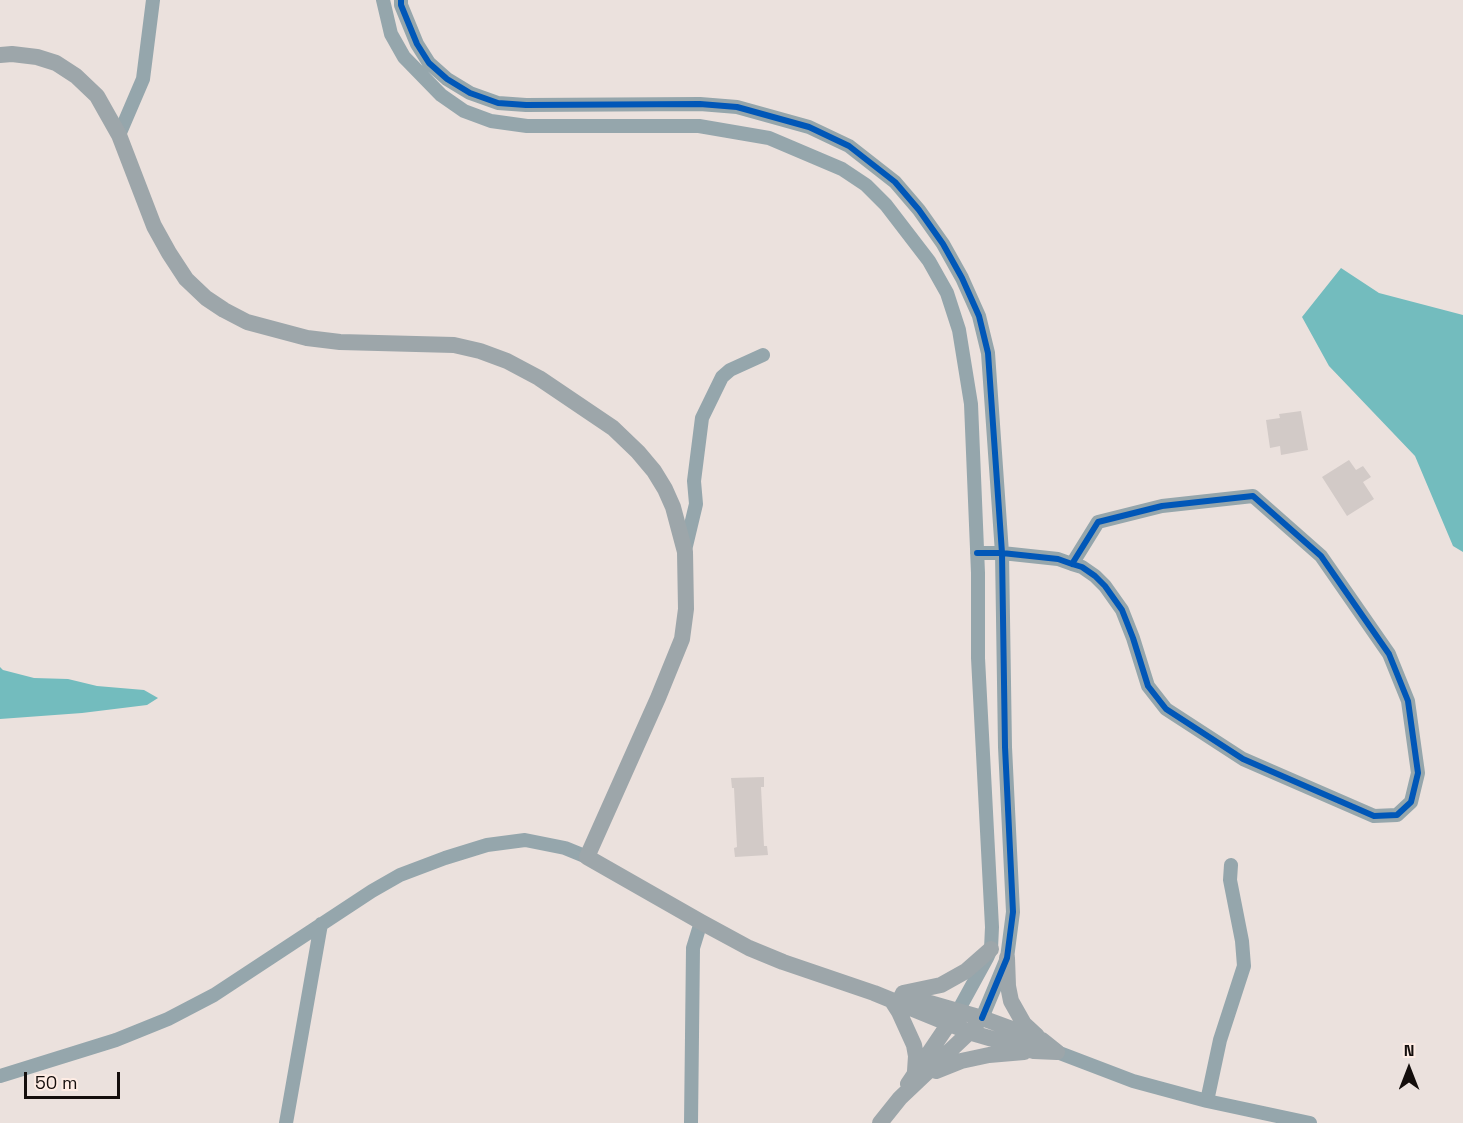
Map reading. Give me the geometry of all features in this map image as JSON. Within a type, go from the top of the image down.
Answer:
[{"type":"main road","points":[[0,55],[37,57],[56,63],[76,76],[97,96],[119,135],[143,198],[169,253],[186,279],[206,298],[224,310],[247,322],[308,338],[340,342],[454,345],[507,361],[539,378],[613,428],[654,471],[673,507],[685,552],[686,609],[682,639],[587,857],[749,948],[874,993],[953,1017],[982,1018],[1038,1046]]},
{"type":"main road","points":[[895,998],[941,985],[966,971],[991,949]]},
{"type":"main road","points":[[1007,958],[1011,1001],[1038,1046]]},
{"type":"main road","points":[[895,998],[914,1045],[921,1073]]},
{"type":"main road","points":[[953,1017],[972,1033],[1057,1052]]},
{"type":"main road","points":[[880,1123],[921,1073],[953,1017]]},
{"type":"main road","points":[[921,1073],[972,1033],[982,1018]]},
{"type":"main road","points":[[921,1073],[961,1061],[1038,1046]]},
{"type":"street","points":[[119,135],[143,79],[153,0]]},
{"type":"street","points":[[383,0],[391,34],[404,57],[441,95],[464,111],[491,121],[526,126],[699,126],[769,138],[842,169],[866,185],[886,205],[930,261],[947,293],[959,330],[970,404],[977,553],[978,658],[992,927],[991,949],[953,1017]]},
{"type":"street","points":[[400,0],[400,5],[417,44],[429,63],[447,80],[470,93],[498,103],[526,105],[700,104],[737,108],[809,127],[849,146],[895,182],[919,210],[943,244],[979,316],[988,353],[1002,553],[1005,747],[1013,912],[1007,958],[982,1018]]},
{"type":"street","points":[[685,552],[696,504],[694,481],[702,418],[722,377],[730,370],[764,355]]},
{"type":"street","points":[[977,553],[1002,553],[1058,559],[1072,564],[1082,567],[1095,576],[1122,610],[1148,687],[1166,709],[1243,759],[1374,816],[1397,815],[1411,802],[1418,773],[1408,701],[1389,654],[1321,556],[1253,496],[1162,506],[1098,522],[1072,564]]},
{"type":"street","points":[[0,1076],[116,1040],[168,1019],[214,995],[400,875],[487,845],[525,840],[565,848],[587,857]]},
{"type":"street","points":[[1207,1101],[1220,1040],[1244,966],[1242,941],[1230,880],[1231,865]]},
{"type":"street","points":[[691,1123],[693,948],[701,922]]},
{"type":"street","points":[[286,1123],[321,924]]},
{"type":"street","points":[[1057,1052],[1133,1081],[1207,1101],[1310,1123]]},
{"type":"water","points":[[1341,268],[1379,293],[1463,315],[1463,552],[1453,546],[1415,456],[1329,366],[1302,317]]},
{"type":"water","points":[[0,667],[3,670],[34,678],[68,679],[97,686],[144,690],[158,698],[147,705],[82,713],[0,719]]},
{"type":"building","points":[[1301,411],[1308,450],[1281,455],[1280,446],[1270,448],[1266,420],[1280,418],[1279,414]]},
{"type":"building","points":[[1349,460],[1356,470],[1363,466],[1371,477],[1363,482],[1374,499],[1347,516],[1322,477]]},
{"type":"building","points":[[764,777],[764,787],[761,787],[764,846],[767,846],[768,855],[735,857],[734,848],[737,847],[734,788],[732,788],[731,778]]},
{"type":"cycle path","points":[[401,0],[417,44],[429,63],[447,79],[470,93],[498,103],[526,105],[700,104],[737,107],[809,127],[849,146],[895,182],[919,210],[943,244],[979,316],[988,353],[1002,553],[1005,747],[1013,912],[1007,958],[982,1018]]},
{"type":"cycle path","points":[[977,553],[1002,553],[1058,559],[1072,564],[1082,567],[1095,576],[1122,610],[1148,686],[1166,709],[1243,759],[1374,816],[1397,815],[1411,802],[1418,773],[1408,701],[1389,654],[1321,556],[1253,496],[1162,506],[1098,522],[1072,564]]}]
